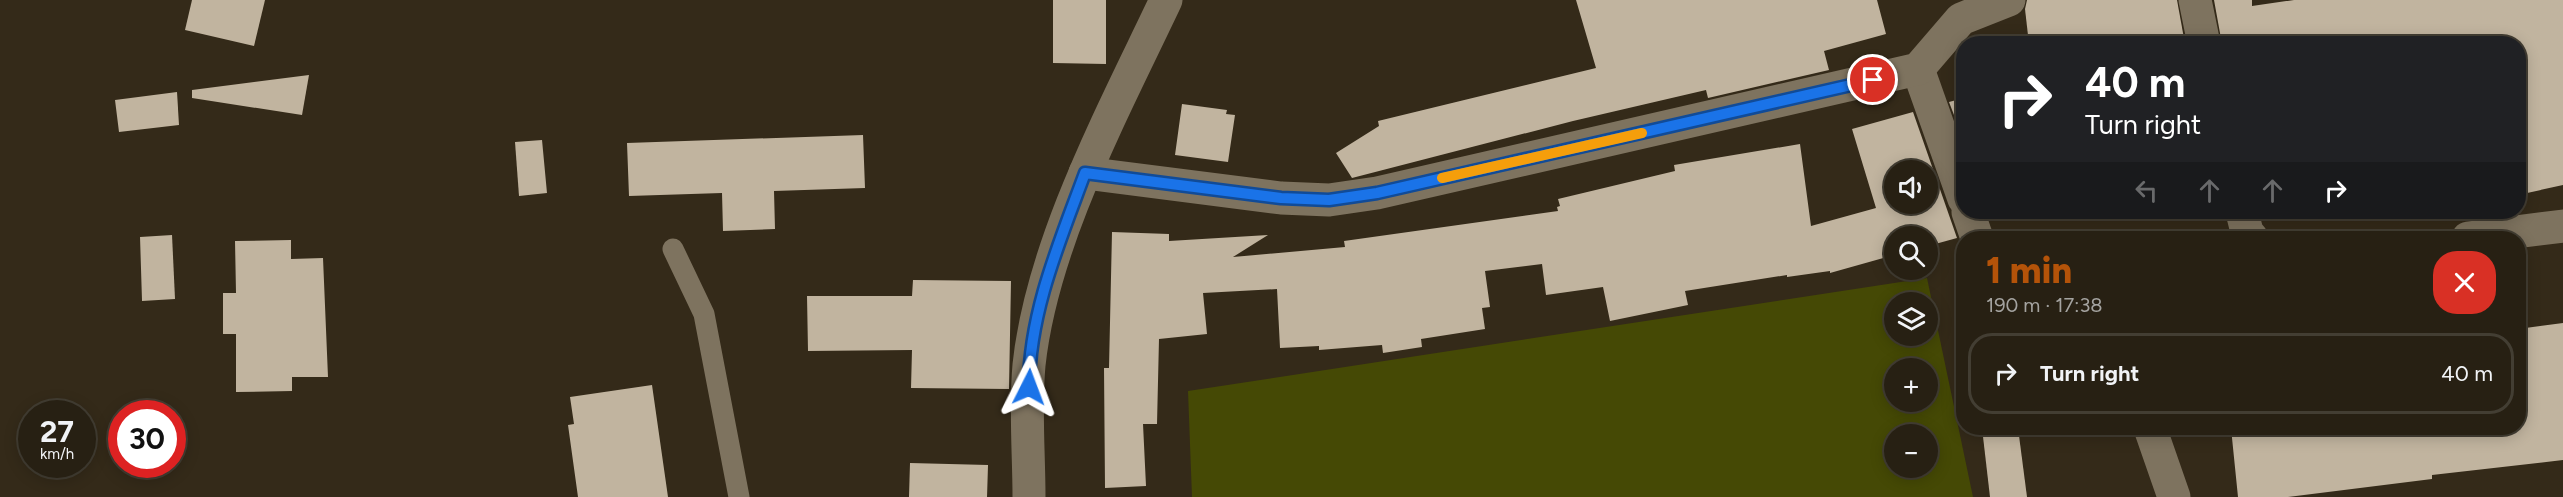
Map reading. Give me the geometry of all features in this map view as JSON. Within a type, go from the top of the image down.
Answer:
[{"type":"street","points":[[1029,497],[1029,365],[1046,281],[1085,173],[1166,0]]},
{"type":"street","points":[[1085,173],[1281,198],[1329,200],[1377,193],[1918,69],[1959,9],[2009,0]]},
{"type":"street","points":[[2194,0],[2202,36]]},
{"type":"street","points":[[1918,69],[1956,176]]},
{"type":"street","points":[[2519,231],[2563,225]]},
{"type":"street","points":[[2152,435],[2174,497]]},
{"type":"lane","points":[[673,249],[704,315],[739,497]]},
{"type":"shaded area","points":[[1914,280],[1927,280],[1930,292],[1884,292],[1884,346],[1938,346],[1938,330],[1956,416],[1956,435],[1960,435],[1973,497],[1192,497],[1188,391]]},
{"type":"building","points":[[192,0],[265,0],[254,46],[185,30]]},
{"type":"building","points":[[1053,0],[1106,0],[1106,64],[1053,63]]},
{"type":"building","points":[[1576,0],[1877,0],[1886,34],[1824,51],[1829,70],[1708,98],[1706,90],[1573,121],[1352,178],[1336,153],[1379,126],[1378,121],[1596,68]]},
{"type":"building","points":[[2027,0],[2177,0],[2184,36],[2028,36],[2025,9]]},
{"type":"building","points":[[2214,0],[2252,0],[2252,6],[2294,0],[2563,0],[2563,185],[2526,193],[2526,36],[2221,36]]},
{"type":"building","points":[[309,75],[302,115],[192,98],[192,90]]},
{"type":"building","points":[[177,92],[179,125],[119,132],[115,100]]},
{"type":"building","points":[[1956,100],[1956,120],[1949,102]]},
{"type":"building","points":[[1182,104],[1227,110],[1226,114],[1235,115],[1228,162],[1175,155]]},
{"type":"building","points":[[1913,112],[1930,160],[1884,160],[1884,214],[1938,214],[1938,184],[1956,238],[1938,243],[1938,226],[1884,226],[1884,258],[1830,273],[1830,271],[1787,277],[1787,275],[1685,291],[1688,305],[1610,321],[1603,287],[1546,295],[1542,264],[1485,271],[1490,307],[1482,308],[1485,329],[1421,339],[1422,347],[1383,353],[1382,345],[1319,350],[1319,346],[1280,348],[1277,289],[1203,293],[1207,334],[1159,339],[1157,424],[1143,424],[1146,486],[1105,488],[1104,368],[1109,368],[1112,232],[1169,234],[1169,241],[1268,235],[1233,257],[1345,247],[1344,241],[1558,211],[1557,207],[1560,206],[1558,199],[1675,171],[1674,165],[1800,144],[1811,226],[1876,208],[1852,129]]},
{"type":"building","points":[[863,135],[865,188],[774,191],[775,229],[723,231],[722,193],[629,196],[627,143]]},
{"type":"building","points":[[542,140],[547,193],[519,196],[515,142]]},
{"type":"building","points":[[172,235],[175,299],[142,301],[140,237]]},
{"type":"building","points":[[291,240],[291,259],[323,258],[328,377],[292,377],[292,391],[236,392],[236,334],[223,334],[223,293],[236,293],[235,241]]},
{"type":"building","points":[[913,280],[1011,281],[1009,389],[911,388],[912,350],[808,351],[807,296],[912,296]]},
{"type":"building","points":[[2563,323],[2563,460],[2432,475],[2432,479],[2288,497],[2238,497],[2232,435],[2526,435],[2526,328]]},
{"type":"building","points":[[652,385],[668,497],[578,497],[568,425],[574,424],[570,397]]},
{"type":"building","points":[[1983,435],[2019,435],[2027,497],[1990,497]]},
{"type":"building","points":[[910,463],[988,465],[987,497],[909,497]]},
{"type":"slow traffic","points":[[1442,178],[1642,133]]},
{"type":"route","points":[[1029,387],[1029,365],[1046,281],[1085,173],[1281,198],[1329,200],[1377,193],[1873,80]]}]
